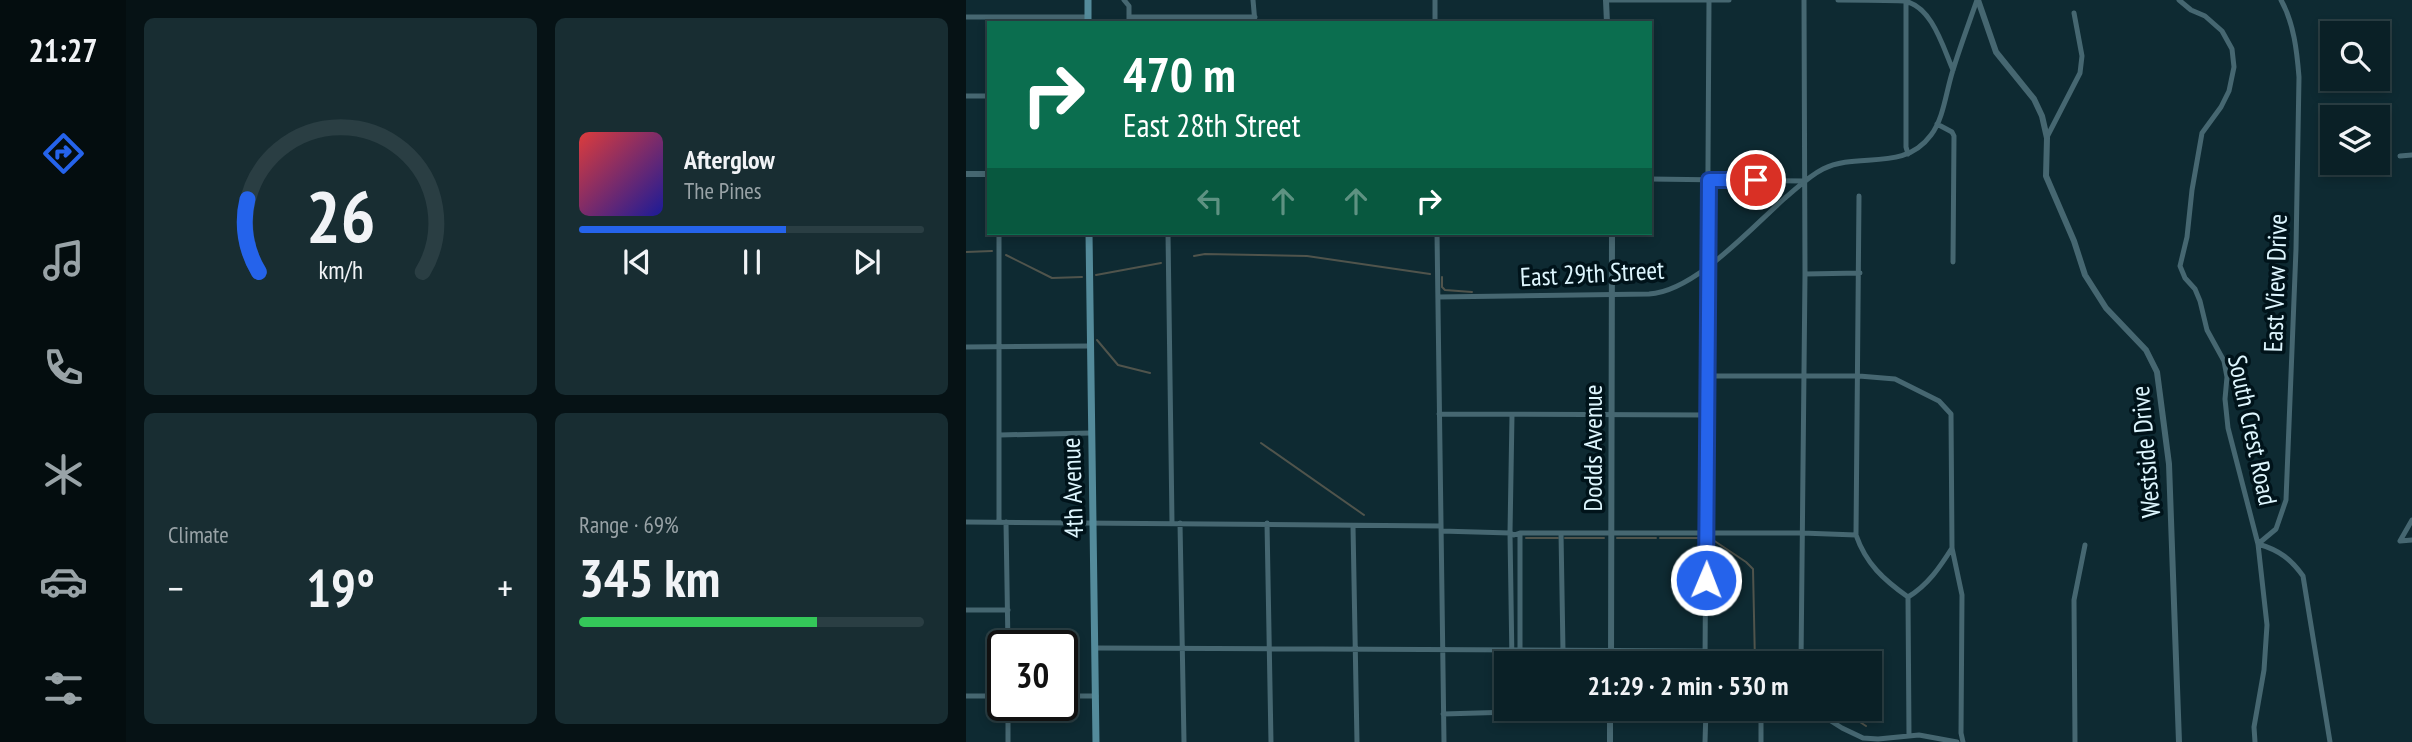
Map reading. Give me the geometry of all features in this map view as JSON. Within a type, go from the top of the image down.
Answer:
[{"type":"main road","points":[[1088,0],[1088,20]]},
{"type":"main road","name":"4th Avenue","points":[[1089,235],[1096,742]]},
{"type":"street","points":[[1126,1],[1130,20],[1255,20],[1253,0]]},
{"type":"street","points":[[1435,0],[1435,21]]},
{"type":"street","points":[[1607,21],[1606,0],[1729,0]]},
{"type":"street","points":[[1705,651],[1709,0]]},
{"type":"street","points":[[1801,651],[1805,274],[1804,0]]},
{"type":"street","points":[[1838,0],[1906,1],[1916,7],[1934,27],[1953,70]]},
{"type":"street","points":[[1906,1],[1906,147],[1909,154],[1923,144],[1937,124],[1978,0]]},
{"type":"street","name":"Westside Drive","points":[[1978,0],[1996,52],[2034,99],[2042,117],[2047,138],[2046,176],[2065,218],[2085,275],[2106,308],[2146,350],[2157,372],[2169,464],[2179,742]]},
{"type":"street","name":"South Crest Road","points":[[2179,0],[2191,10],[2205,16],[2222,31],[2232,49],[2234,67],[2229,91],[2202,133],[2187,237],[2180,266],[2185,278],[2195,289],[2207,330],[2224,361],[2228,428],[2259,544],[2267,625],[2264,670],[2254,727],[2255,742]]},
{"type":"street","name":"East View Drive","points":[[2259,544],[2276,529],[2286,500],[2291,386],[2299,77],[2287,10],[2281,0]]},
{"type":"street","points":[[2047,138],[2080,74],[2082,56],[2074,13]]},
{"type":"street","points":[[966,17],[1088,20]]},
{"type":"street","points":[[966,96],[987,96]]},
{"type":"street","points":[[1937,124],[1952,132],[1954,136],[1953,262]]},
{"type":"street","name":"East 29th Street","points":[[1438,297],[1611,296],[1673,290],[1709,266],[1823,168],[1842,162],[1896,159],[1909,154]]},
{"type":"street","points":[[2400,156],[2412,155]]},
{"type":"street","points":[[966,174],[987,174]]},
{"type":"street","points":[[1652,179],[1805,181]]},
{"type":"street","points":[[1859,196],[1856,535],[1862,552],[1872,567],[1886,582],[1909,597]]},
{"type":"street","points":[[999,235],[1000,435],[1008,630]]},
{"type":"street","points":[[1168,235],[1171,523]]},
{"type":"street","points":[[1437,235],[1444,742]]},
{"type":"street","name":"Dodds Avenue","points":[[1611,651],[1612,235]]},
{"type":"street","points":[[1805,274],[1860,273]]},
{"type":"street","points":[[966,347],[1090,346]]},
{"type":"street","points":[[1707,376],[1859,376],[1895,379],[1939,401],[1951,414],[1952,548],[1962,595],[1963,742]]},
{"type":"street","points":[[1439,414],[1707,415]]},
{"type":"street","points":[[1512,415],[1512,651]]},
{"type":"street","points":[[1000,435],[1091,433]]},
{"type":"street","points":[[2412,520],[2400,541],[2412,540]]},
{"type":"street","points":[[966,522],[1267,523],[1441,529],[1514,535],[1856,535]]},
{"type":"street","points":[[1180,523],[1184,742]]},
{"type":"street","points":[[1267,523],[1271,742]]},
{"type":"street","points":[[1353,526],[1357,742]]},
{"type":"street","points":[[1520,533],[1520,651]]},
{"type":"street","points":[[1562,533],[1563,651]]},
{"type":"street","points":[[2259,544],[2274,549],[2293,562],[2302,576],[2330,742]]},
{"type":"street","points":[[2075,742],[2074,600],[2085,545]]},
{"type":"street","points":[[1909,597],[1920,590],[1937,571],[1952,548]]},
{"type":"street","points":[[1909,597],[1909,736]]},
{"type":"street","points":[[966,610],[1008,610]]},
{"type":"street","points":[[1096,648],[1494,651]]},
{"type":"street","points":[[966,696],[987,696]]},
{"type":"street","points":[[1078,696],[1096,696]]},
{"type":"street","points":[[1443,713],[1494,712]]},
{"type":"street","points":[[1008,721],[1008,742]]},
{"type":"street","points":[[1610,721],[1610,742]]},
{"type":"street","points":[[1705,742],[1706,721]]},
{"type":"street","points":[[1761,721],[1761,742]]},
{"type":"street","points":[[1831,721],[1863,740],[1919,735],[1957,742]]},
{"type":"waterway","points":[[966,252],[992,251]]},
{"type":"waterway","points":[[1006,255],[1052,278],[1082,277]]},
{"type":"waterway","points":[[1194,256],[1307,256],[1430,274]]},
{"type":"waterway","points":[[1096,275],[1161,263]]},
{"type":"waterway","points":[[1442,277],[1442,287],[1445,290],[1472,292]]},
{"type":"waterway","points":[[1097,340],[1118,365],[1150,373]]},
{"type":"waterway","points":[[1261,443],[1364,515]]},
{"type":"waterway","points":[[1526,538],[1558,538]]},
{"type":"waterway","points":[[1565,538],[1604,538]]},
{"type":"waterway","points":[[1617,538],[1656,538]]},
{"type":"waterway","points":[[1660,538],[1700,538]]},
{"type":"waterway","points":[[1710,538],[1753,569],[1755,651]]},
{"type":"waterway","points":[[1858,721],[1866,726]]},
{"type":"route","points":[[1706,580],[1709,180],[1756,180]]}]
